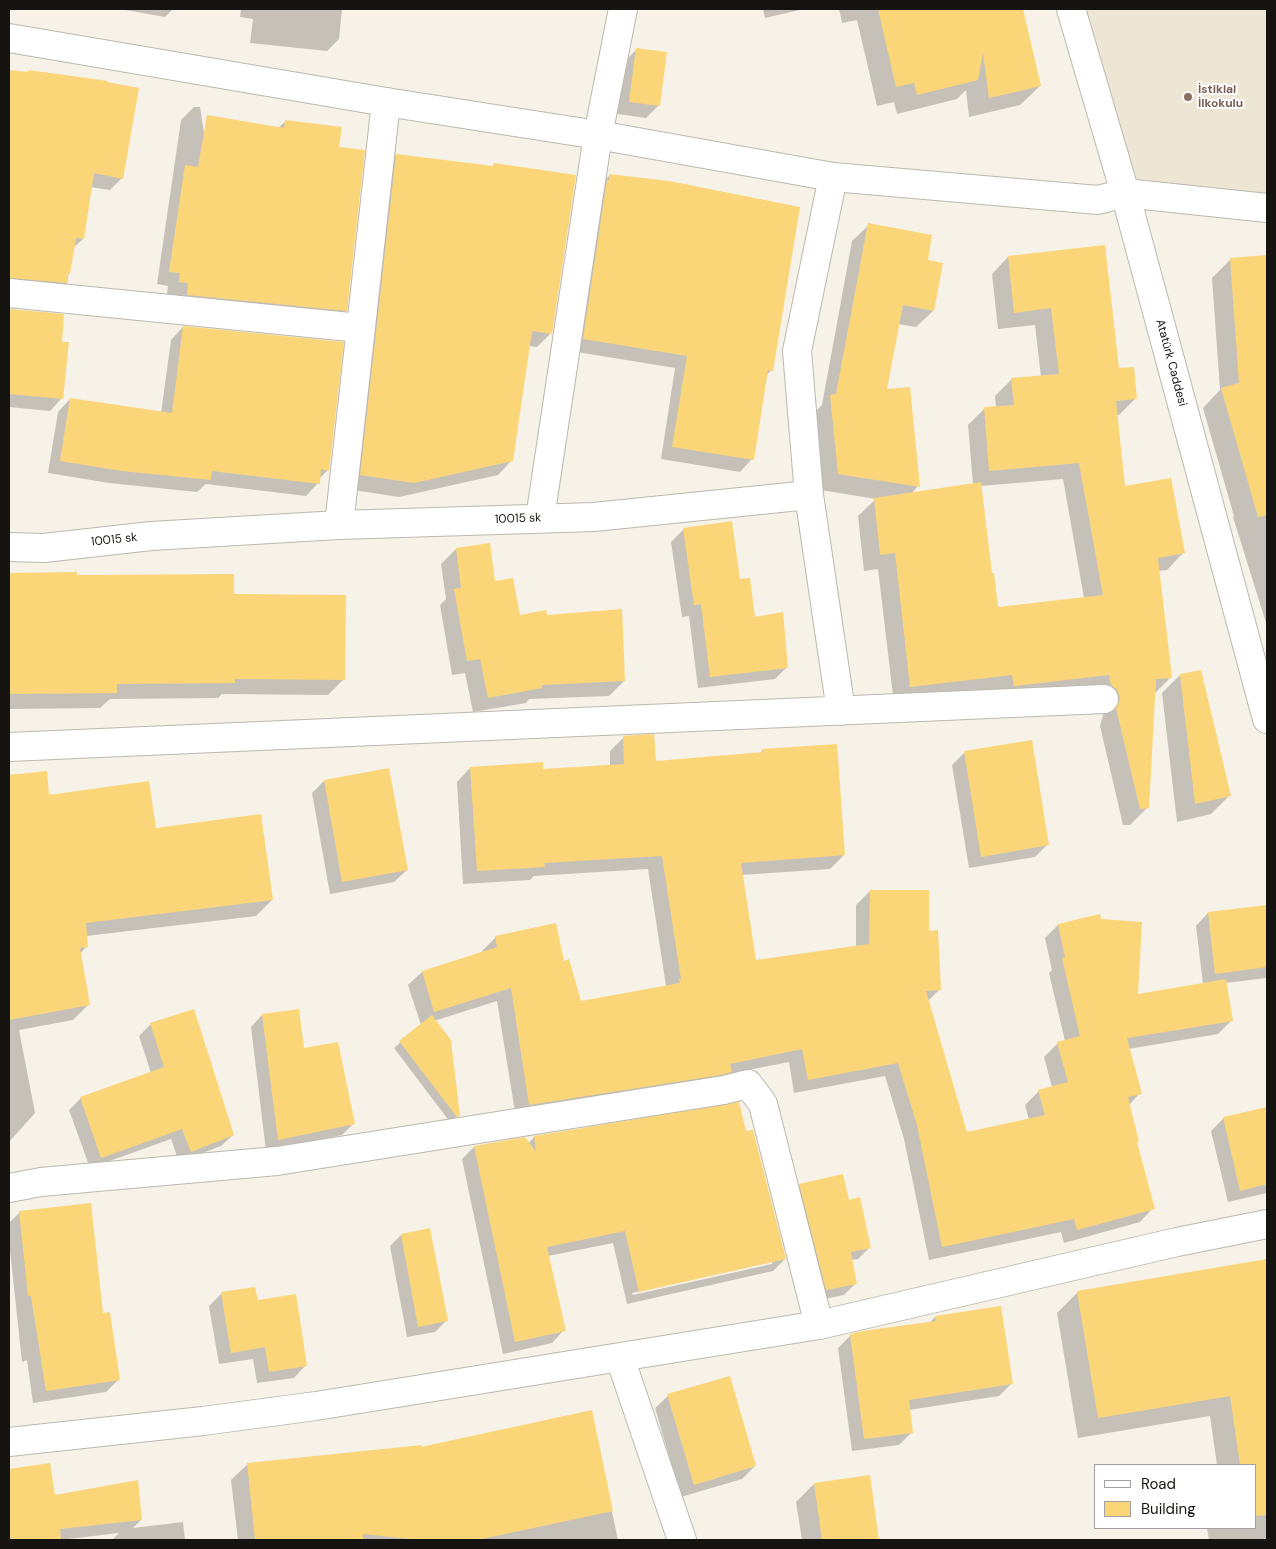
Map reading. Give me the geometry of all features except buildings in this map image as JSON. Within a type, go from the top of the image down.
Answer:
[{"type":"street","points":[[540,518],[598,135],[623,9]]},
{"type":"street","name":"Atatürk Caddesi","points":[[1070,9],[1125,193],[1267,719]]},
{"type":"street","points":[[9,38],[386,102],[598,135],[833,177],[1098,200],[1125,193],[1267,208]]},
{"type":"street","points":[[339,525],[386,102]]},
{"type":"street","points":[[833,177],[797,350],[809,495],[841,711]]},
{"type":"street","points":[[9,293],[360,328]]},
{"type":"street","name":"10015 sk","points":[[9,547],[44,548],[151,536],[339,525],[594,518],[809,495]]},
{"type":"street","points":[[9,748],[1104,699]]},
{"type":"street","points":[[9,1188],[41,1182],[277,1161],[748,1084],[763,1104],[819,1325]]},
{"type":"street","points":[[9,1442],[203,1421],[307,1407],[819,1325],[1177,1242],[1267,1224]]},
{"type":"street","points":[[620,1358],[682,1540]]},
{"type":"shaded area","name":"İstiklal İlkokulu","points":[[1086,9],[1267,9],[1267,195],[1130,185]]},
{"type":"place","name":"İstiklal İlkokulu","points":[[1188,97]]}]
